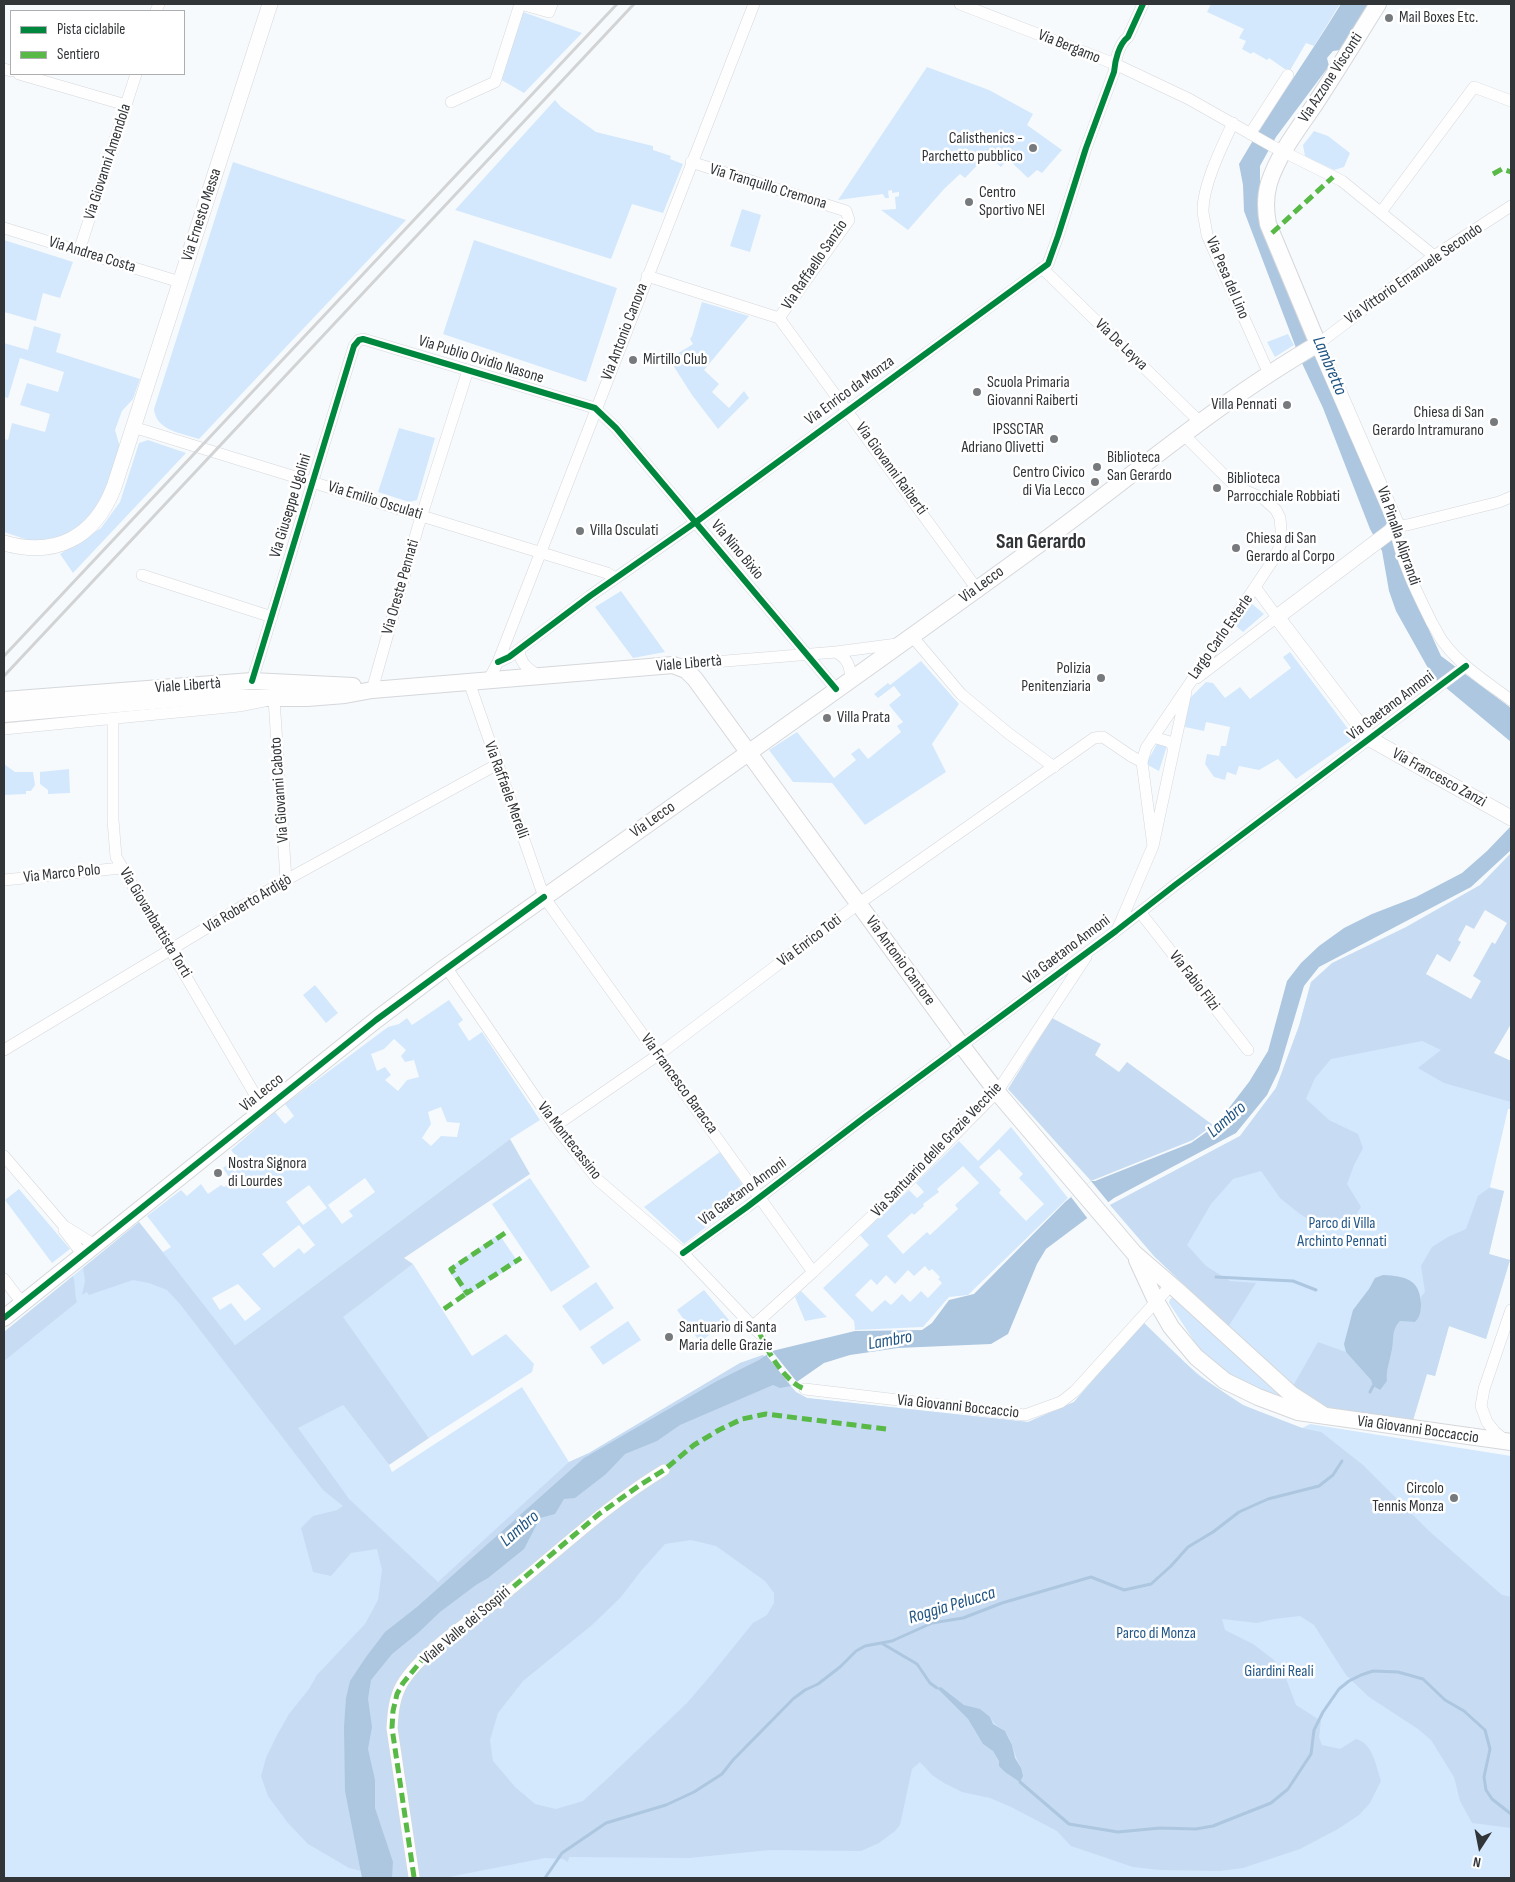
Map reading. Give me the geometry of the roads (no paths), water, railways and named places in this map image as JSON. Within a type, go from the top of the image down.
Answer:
[{"type":"main road","name":"Via Azzone Visconti","points":[[1278,148],[1344,60],[1378,4]]},
{"type":"main road","name":"Via Pinalla Aliprandi","points":[[1278,148],[1265,200],[1266,215],[1316,345]]},
{"type":"main road","name":"Via Lecco","points":[[4,1318],[376,1020],[446,967],[851,679],[1269,374],[1316,345]]},
{"type":"main road","name":"Viale Libertà","points":[[4,714],[187,698],[274,699],[345,695],[372,690],[673,665]]},
{"type":"main road","name":"Via Antonio Cantore","points":[[673,665],[682,668],[692,676],[962,1046],[998,1092],[1134,1254]]},
{"type":"main road","name":"Viale Libertà","points":[[4,700],[252,681],[345,685],[372,690]]},
{"type":"main road","name":"Via Giovanni Boccaccio","points":[[1134,1254],[1291,1394],[1325,1416]]},
{"type":"main road","name":"Via Giovanni Boccaccio","points":[[1134,1254],[1156,1302],[1171,1327],[1196,1357],[1225,1381],[1258,1397],[1298,1412],[1509,1442]]},
{"type":"street","name":"Via Ernesto Messa","points":[[4,543],[31,549],[49,548],[73,539],[94,524],[110,498],[270,4]]},
{"type":"street","points":[[451,102],[495,82],[521,4],[549,12],[552,4]]},
{"type":"street","name":"Via Antonio Canova","points":[[498,662],[595,408],[754,4]]},
{"type":"street","name":"Via Bergamo","points":[[960,4],[1115,64],[1189,99],[1342,182],[1434,256]]},
{"type":"street","name":"Via Enrico da Monza","points":[[498,662],[519,650],[616,578],[696,522],[1048,264],[1086,148],[1114,72],[1115,64],[1124,41],[1128,37],[1143,4]]},
{"type":"street","points":[[22,75],[126,105]]},
{"type":"street","name":"Via Giovanni Amendola","points":[[79,251],[136,75]]},
{"type":"street","points":[[1253,135],[1288,75]]},
{"type":"street","points":[[1381,212],[1474,87],[1511,101]]},
{"type":"street","name":"Via Pesa del Lino","points":[[1233,123],[1210,180],[1205,195],[1203,211],[1207,235],[1269,374]]},
{"type":"street","name":"Via Tranquillo Cremona","points":[[691,162],[846,211]]},
{"type":"street","name":"Via Vittorio Emanuele Secondo","points":[[1316,345],[1434,256],[1511,206]]},
{"type":"street","name":"Via Raffaello Sanzio","points":[[779,318],[848,220],[846,211]]},
{"type":"street","name":"Via Andrea Costa","points":[[4,228],[180,282]]},
{"type":"street","name":"Via De Leyva","points":[[1042,268],[1201,423]]},
{"type":"street","points":[[647,276],[779,318]]},
{"type":"street","name":"Via Giovanni Raiberti","points":[[779,318],[977,588]]},
{"type":"street","name":"Via Publio Ovidio Nasone","points":[[359,340],[367,340],[595,408]]},
{"type":"street","name":"Via Giuseppe Ugolini","points":[[252,681],[354,346],[359,340]]},
{"type":"street","name":"Via Pinalla Aliprandi","points":[[1316,345],[1396,520],[1393,528],[1426,610],[1443,643],[1464,668],[1511,700]]},
{"type":"street","name":"Via Oreste Pennati","points":[[372,690],[422,515],[468,370]]},
{"type":"street","name":"Via Nino Bixio","points":[[595,408],[616,428],[836,689]]},
{"type":"street","name":"Via Emilio Osculati","points":[[133,427],[422,515],[607,573],[616,578]]},
{"type":"street","points":[[1184,435],[1230,482],[1264,499],[1276,510],[1280,518],[1282,541],[1255,588]]},
{"type":"street","points":[[1277,617],[1393,528],[1499,502],[1511,497]]},
{"type":"street","points":[[142,575],[272,617]]},
{"type":"street","name":"Largo Carlo Esterle","points":[[1116,932],[1153,846],[1188,685],[1277,617],[1255,588],[1188,685],[1146,748],[1142,762],[1153,846]]},
{"type":"street","name":"Via Francesco Zanzi","points":[[1277,617],[1370,739],[1511,818]]},
{"type":"street","points":[[906,639],[961,694],[1008,733],[1054,767]]},
{"type":"street","name":"Viale Libertà","points":[[673,665],[836,652],[886,646],[906,639]]},
{"type":"street","points":[[519,650],[520,659],[524,665],[541,677]]},
{"type":"street","points":[[836,652],[850,666],[851,679]]},
{"type":"street","points":[[488,681],[498,662]]},
{"type":"street","name":"Via Gaetano Annoni","points":[[683,1252],[760,1197],[1116,932],[1464,668]]},
{"type":"street","name":"Via Raffaele Merelli","points":[[469,682],[496,765],[544,897]]},
{"type":"street","name":"Viale Libertà","points":[[4,728],[239,706],[274,699]]},
{"type":"street","name":"Via Giovanni Caboto","points":[[274,699],[286,880]]},
{"type":"street","name":"Via Giovanbattista Torti","points":[[114,718],[113,841],[116,857],[264,1110]]},
{"type":"street","name":"Via Enrico Toti","points":[[555,1126],[658,1055],[858,904],[1094,738],[1103,737],[1142,762]]},
{"type":"street","points":[[1153,737],[1170,742],[1174,747]]},
{"type":"street","name":"Via Roberto Ardigò","points":[[4,1050],[286,880],[496,765]]},
{"type":"street","points":[[1145,776],[1151,779],[1167,776]]},
{"type":"street","name":"Via Marco Polo","points":[[4,880],[121,868]]},
{"type":"street","name":"Via Francesco Baracca","points":[[544,897],[813,1272]]},
{"type":"street","name":"Via Fabio Filzi","points":[[1140,912],[1248,1050]]},
{"type":"street","name":"Via Santuario delle Grazie Vecchie","points":[[757,1330],[813,1272],[915,1175],[998,1092],[1092,949]]},
{"type":"street","name":"Via Montecassino","points":[[446,967],[555,1126],[598,1180],[683,1252],[757,1330]]},
{"type":"street","points":[[4,1156],[53,1214],[89,1250]]},
{"type":"street","points":[[53,1214],[89,1250]]},
{"type":"street","points":[[4,1279],[22,1303]]},
{"type":"street","name":"Via Giovanni Boccaccio","points":[[805,1390],[1025,1415],[1061,1402],[1075,1391],[1171,1285]]},
{"type":"street","points":[[1509,1442],[1495,1432],[1487,1422],[1481,1406],[1484,1389],[1511,1310]]},
{"type":"street","name":"Viale Valle dei Sospiri","points":[[414,1877],[392,1728],[397,1694],[403,1683],[427,1654],[513,1586],[599,1514],[664,1470]]},
{"type":"water","points":[[1341,4],[1368,4],[1340,50],[1333,51],[1327,58],[1329,66],[1276,137],[1260,166],[1260,210],[1336,401],[1395,541],[1420,610],[1441,656],[1511,708],[1511,742],[1433,677],[1396,611],[1389,591],[1382,551],[1370,529],[1323,408],[1301,361],[1244,211],[1243,185],[1239,164]]},
{"type":"water","name":"Lambro","points":[[1511,826],[1511,850],[1471,887],[1319,967],[1304,986],[1279,1070],[1267,1095],[1236,1133],[1114,1198],[1046,1249],[1037,1264],[1008,1334],[991,1344],[898,1348],[850,1355],[824,1363],[791,1386],[780,1388],[773,1385],[680,1425],[657,1441],[625,1454],[606,1474],[575,1498],[564,1499],[555,1514],[540,1518],[524,1549],[488,1578],[440,1612],[392,1654],[371,1680],[368,1699],[372,1727],[368,1749],[375,1780],[375,1808],[393,1862],[392,1878],[362,1878],[345,1791],[344,1727],[346,1698],[350,1681],[385,1632],[417,1607],[584,1458],[772,1351],[855,1331],[922,1330],[932,1323],[949,1300],[974,1294],[1065,1202],[1091,1181],[1191,1143],[1215,1126],[1249,1082],[1268,1051],[1287,981],[1301,963],[1319,946],[1344,928],[1372,914],[1416,897],[1462,873]]},
{"type":"water","points":[[1383,1275],[1398,1276],[1410,1280],[1418,1289],[1421,1307],[1415,1322],[1400,1321],[1395,1329],[1387,1371],[1387,1381],[1380,1390],[1373,1386],[1371,1380],[1346,1352],[1344,1344],[1353,1310],[1375,1278]]},
{"type":"water","points":[[941,1687],[964,1705],[980,1709],[990,1717],[993,1724],[1005,1731],[1012,1745],[1015,1758],[1021,1768],[1023,1776],[1020,1782],[999,1766],[999,1761],[993,1751],[983,1744],[968,1719],[937,1688]]},
{"type":"waterway","points":[[1216,1277],[1293,1281],[1316,1290]]},
{"type":"waterway","name":"Roggia Pelucca","points":[[1370,1392],[1373,1386]]},
{"type":"waterway","name":"Roggia Pelucca","points":[[545,1878],[562,1853],[606,1823],[666,1805],[694,1792],[722,1774],[733,1760],[793,1699],[805,1690],[818,1684],[840,1667],[856,1651],[865,1646],[892,1641],[932,1623],[963,1618],[1002,1603],[1091,1577],[1124,1590],[1151,1584],[1188,1547],[1213,1532],[1239,1512],[1268,1499],[1319,1486],[1333,1475],[1342,1461]]},
{"type":"waterway","points":[[883,1644],[917,1664],[930,1683],[937,1688]]},
{"type":"waterway","points":[[1020,1782],[1069,1824],[1118,1832],[1160,1828],[1196,1829],[1213,1826],[1271,1803],[1288,1789],[1311,1754],[1314,1730],[1323,1712],[1339,1689],[1349,1681],[1373,1671],[1398,1672],[1423,1679],[1445,1700],[1464,1711],[1485,1730],[1490,1749],[1484,1777],[1486,1790],[1492,1799],[1511,1814]]},
{"type":"railway","points":[[4,656],[617,4]]},
{"type":"railway","points":[[4,676],[634,4]]},
{"type":"place","name":"Mail Boxes Etc.","points":[[1389,18]]},
{"type":"place","name":"Calisthenics - Parchetto pubblico","points":[[1033,148]]},
{"type":"place","name":"Centro Sportivo NEI","points":[[969,202]]},
{"type":"place","name":"Mirtillo Club","points":[[633,360]]},
{"type":"place","name":"Scuola Primaria Giovanni Raiberti","points":[[977,392]]},
{"type":"place","name":"Villa Pennati","points":[[1287,405]]},
{"type":"place","name":"Chiesa di San Gerardo Intramurano","points":[[1494,422]]},
{"type":"place","name":"IPSSCTAR Adriano Olivetti","points":[[1054,439]]},
{"type":"place","name":"Biblioteca San Gerardo","points":[[1097,467]]},
{"type":"place","name":"Centro Civico di Via Lecco","points":[[1095,482]]},
{"type":"place","name":"Biblioteca Parrocchiale Robbiati","points":[[1217,488]]},
{"type":"place","name":"Villa Osculati","points":[[580,531]]},
{"type":"place","name":"Chiesa di San Gerardo al Corpo","points":[[1236,548]]},
{"type":"place","name":"Polizia Penitenziaria","points":[[1101,678]]},
{"type":"place","name":"Villa Prata","points":[[827,718]]},
{"type":"place","name":"Nostra Signora di Lourdes","points":[[218,1173]]},
{"type":"place","name":"Santuario di Santa Maria delle Grazie","points":[[669,1337]]},
{"type":"place","name":"Circolo Tennis Monza","points":[[1454,1498]]},
{"type":"district","name":"San Gerardo","points":[[1041,543]]},
{"type":"water label","name":"Lambretto","points":[[1329,366]]},
{"type":"park label","name":"Parco di Villa Archinto Pennati","points":[[1342,1233]]},
{"type":"park label","name":"Parco di Monza","points":[[1156,1634]]},
{"type":"park label","name":"Giardini Reali","points":[[1279,1672]]}]
